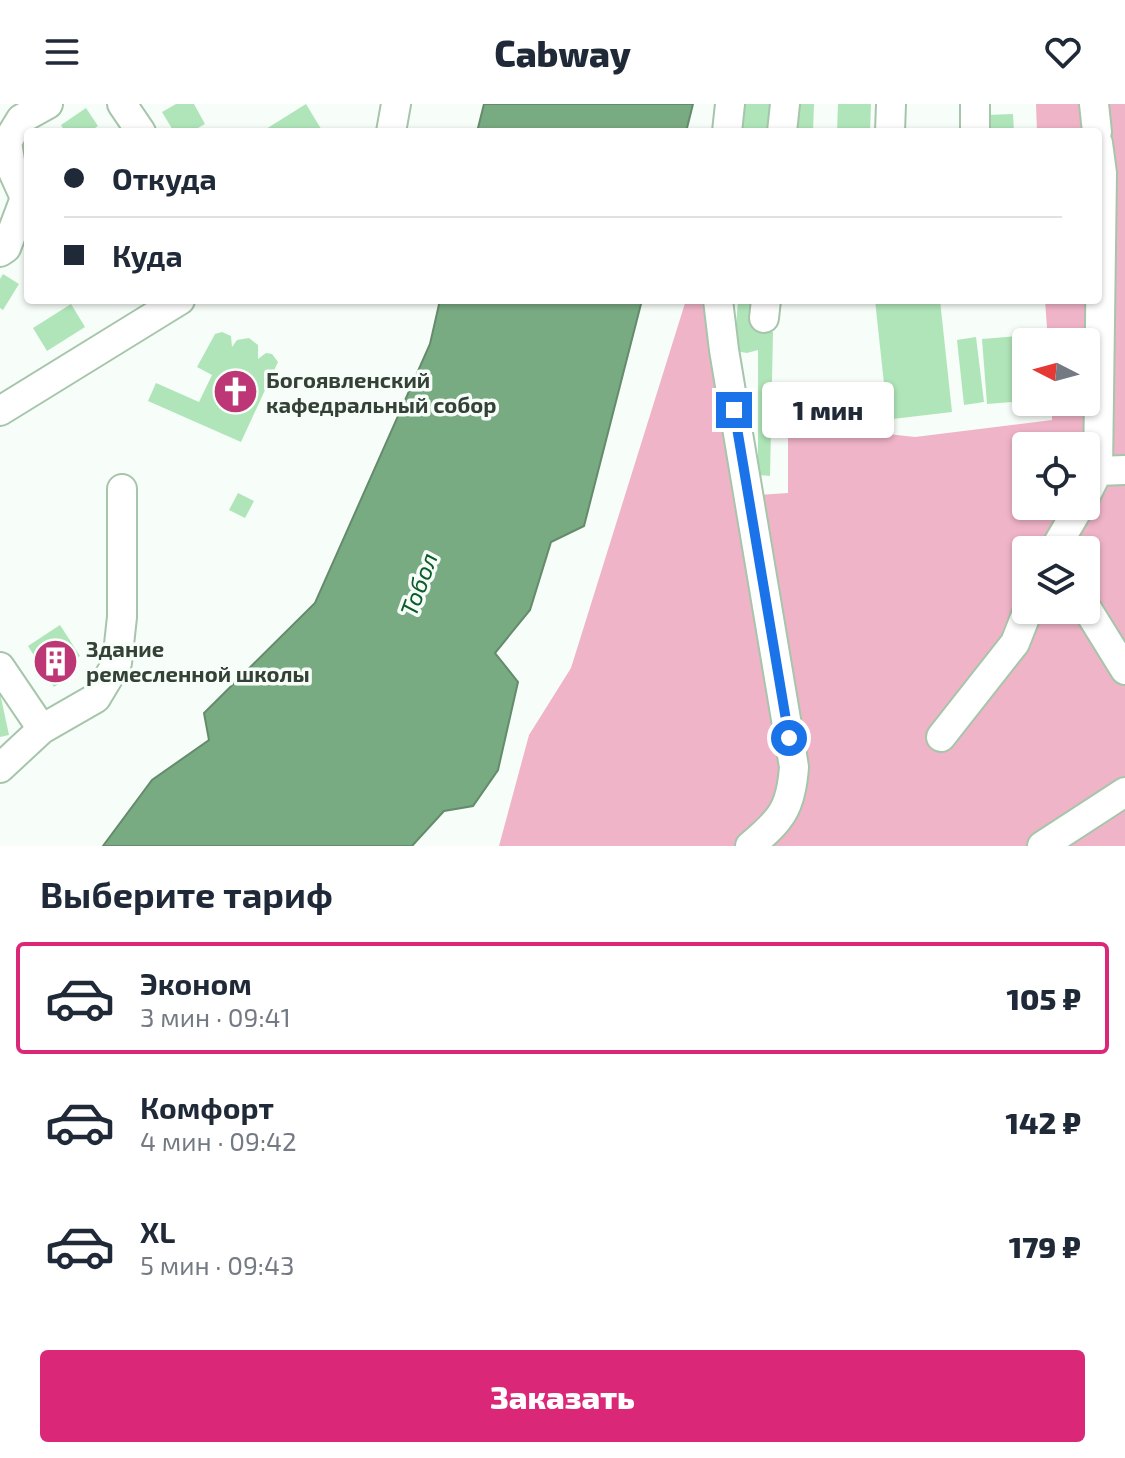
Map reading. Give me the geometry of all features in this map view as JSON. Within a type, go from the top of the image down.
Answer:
[{"type":"street","points":[[24,196],[11,167],[7,142],[21,119],[48,104]]},
{"type":"street","points":[[122,104],[138,128]]},
{"type":"street","points":[[392,128],[396,104]]},
{"type":"street","points":[[727,128],[730,104]]},
{"type":"street","points":[[782,128],[785,104]]},
{"type":"street","points":[[890,128],[891,104]]},
{"type":"street","points":[[975,104],[975,128]]},
{"type":"street","points":[[1102,173],[1103,479]]},
{"type":"street","points":[[0,252],[6,248],[24,201]]},
{"type":"street","points":[[0,411],[174,304]]},
{"type":"street","points":[[719,304],[794,767],[792,790],[779,822],[750,846]]},
{"type":"street","points":[[1,765],[42,729],[96,698],[117,663],[122,617],[122,489]]},
{"type":"street","points":[[941,737],[1015,643],[1022,624]]},
{"type":"street","points":[[1097,624],[1125,670]]},
{"type":"street","points":[[0,667],[42,729]]},
{"type":"street","points":[[1042,846],[1125,792]]},
{"type":"shaded area","points":[[1036,104],[1125,104],[1125,846],[499,846],[529,735],[571,668],[685,304],[705,304],[715,311],[743,496],[788,493],[788,423],[915,437],[1052,420],[1052,416],[1100,416],[1100,328],[1047,328],[1045,304],[1102,304],[1102,128],[1037,128]]},
{"type":"water","points":[[484,104],[693,104],[687,128],[478,128]]},
{"type":"water","name":"Тобол","points":[[439,304],[641,304],[584,526],[551,542],[530,610],[495,653],[518,682],[498,770],[473,806],[444,811],[412,846],[103,846],[152,780],[209,740],[204,713],[315,603],[430,344]]},
{"type":"building","points":[[176,104],[194,104],[205,124],[198,128],[172,128],[162,112]]},
{"type":"building","points":[[306,104],[321,128],[268,128]]},
{"type":"building","points":[[742,104],[771,104],[769,128],[741,128]]},
{"type":"building","points":[[797,104],[814,104],[813,128],[795,128]]},
{"type":"building","points":[[838,104],[871,104],[870,128],[837,128]]},
{"type":"building","points":[[86,108],[98,126],[63,128],[61,125]]},
{"type":"building","points":[[1013,114],[1014,128],[988,128],[987,115]]},
{"type":"building","points":[[3,274],[19,284],[3,310],[0,308],[0,279]]},
{"type":"building","points":[[71,304],[85,327],[47,351],[33,328]]},
{"type":"building","points":[[738,304],[756,304],[754,330],[773,332],[770,476],[758,475],[758,350],[747,353],[729,350],[732,327],[736,327]]},
{"type":"building","points":[[875,304],[940,304],[952,412],[833,426],[830,400],[885,393]]},
{"type":"building","name":"Богоявленский кафедральный собор","points":[[222,332],[231,336],[232,347],[237,340],[249,338],[258,345],[258,359],[266,353],[272,354],[278,362],[241,442],[148,401],[156,383],[199,402],[212,375],[197,367],[215,334]]},
{"type":"building","points":[[1012,336],[1012,402],[987,404],[982,339]]},
{"type":"building","points":[[976,337],[984,402],[964,405],[957,340]]},
{"type":"building","points":[[238,493],[254,501],[245,518],[229,510]]},
{"type":"building","name":"Здание ремесленной школы","points":[[60,625],[80,656],[66,665],[72,675],[54,687],[28,646]]},
{"type":"building","points":[[0,693],[9,735],[0,737]]},
{"type":"place","name":"Богоявленский кафедральный собор","points":[[235,392]]},
{"type":"place","name":"Здание ремесленной школы","points":[[55,661]]},
{"type":"route","points":[[734,410],[789,738]]}]
